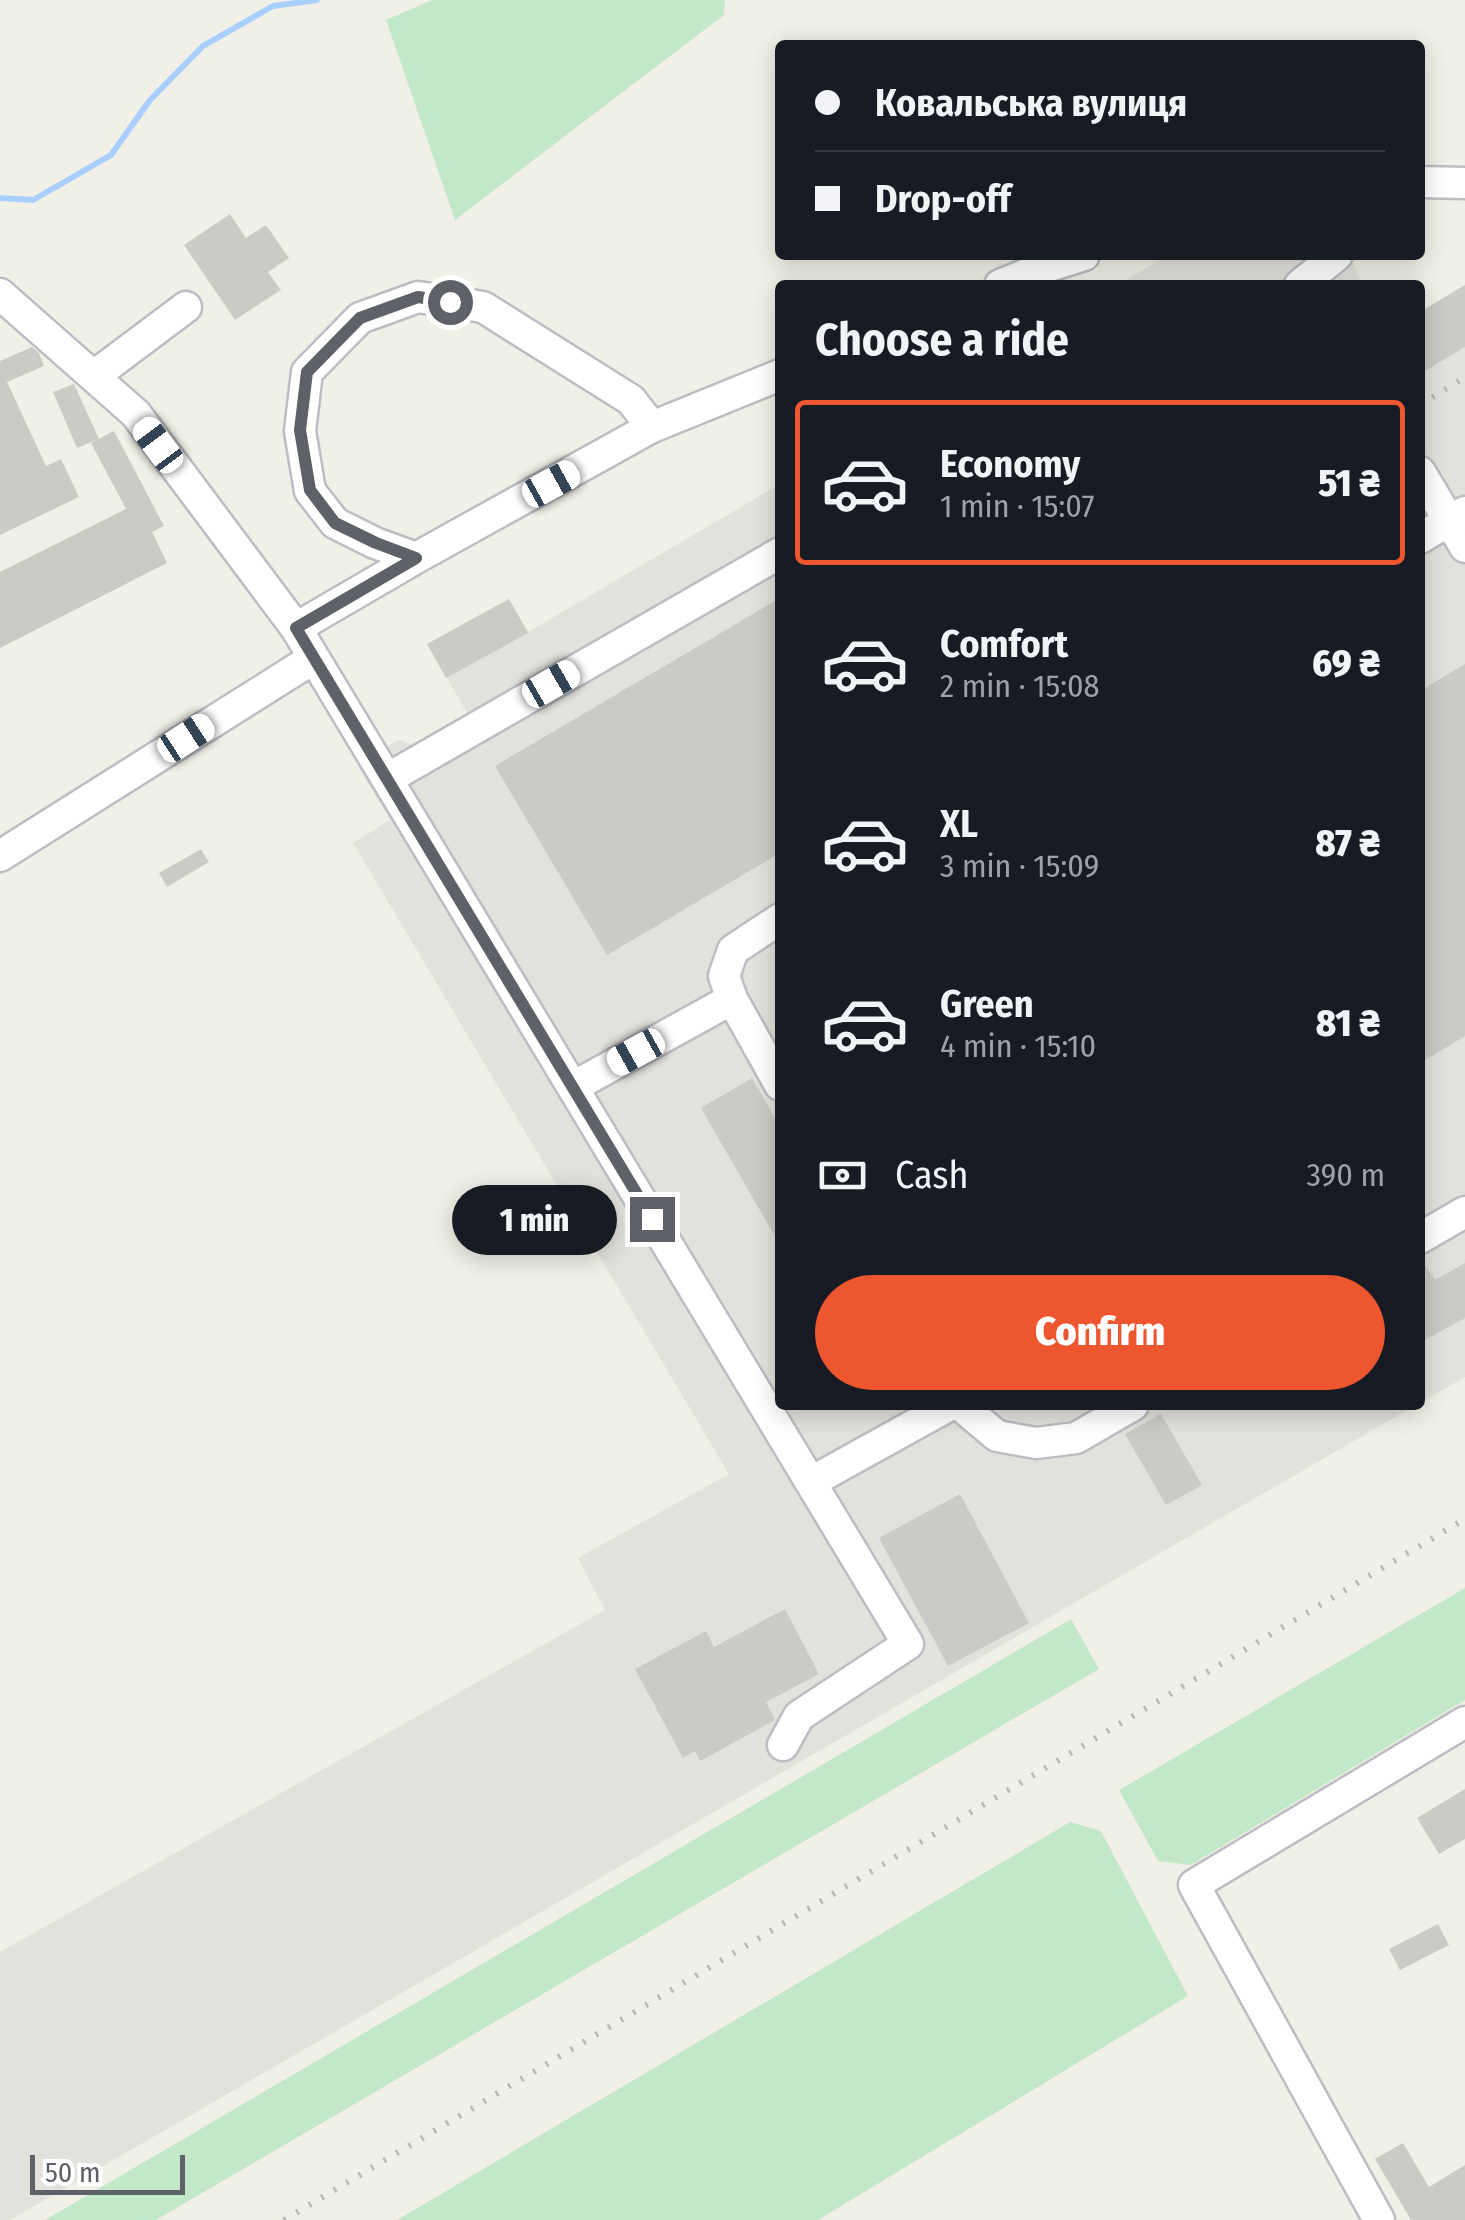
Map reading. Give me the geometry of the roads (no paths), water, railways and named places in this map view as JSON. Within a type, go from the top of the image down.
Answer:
[{"type":"street","points":[[1425,182],[1465,184]]},
{"type":"street","points":[[1012,280],[1068,260]]},
{"type":"street","points":[[1306,280],[1331,260]]},
{"type":"street","points":[[0,294],[136,414],[296,628],[908,1644],[798,1716],[782,1745]]},
{"type":"street","points":[[416,558],[335,523],[310,490],[300,430],[307,372],[360,318],[418,297],[482,306],[631,400],[652,428]]},
{"type":"street","points":[[94,376],[186,306]]},
{"type":"street","points":[[296,628],[652,428],[775,377]]},
{"type":"street","points":[[1425,478],[1457,516],[1465,548]]},
{"type":"street","points":[[1425,535],[1457,516]]},
{"type":"street","points":[[387,779],[775,556]]},
{"type":"street","points":[[0,856],[314,658]]},
{"type":"street","points":[[775,922],[733,950],[724,976],[732,999],[775,1077]]},
{"type":"street","points":[[573,1087],[732,999]]},
{"type":"street","points":[[1425,1235],[1465,1212]]},
{"type":"street","points":[[810,1482],[941,1410]]},
{"type":"street","points":[[966,1410],[997,1436],[1036,1443],[1076,1438],[1124,1410]]},
{"type":"street","points":[[1379,2220],[1194,1885],[1465,1722]]},
{"type":"waterway","points":[[0,198],[33,200],[111,155],[150,100],[203,46],[273,6],[317,0]]},
{"type":"railway","points":[[1425,402],[1465,377]]},
{"type":"railway","points":[[284,2220],[1465,1519]]}]
